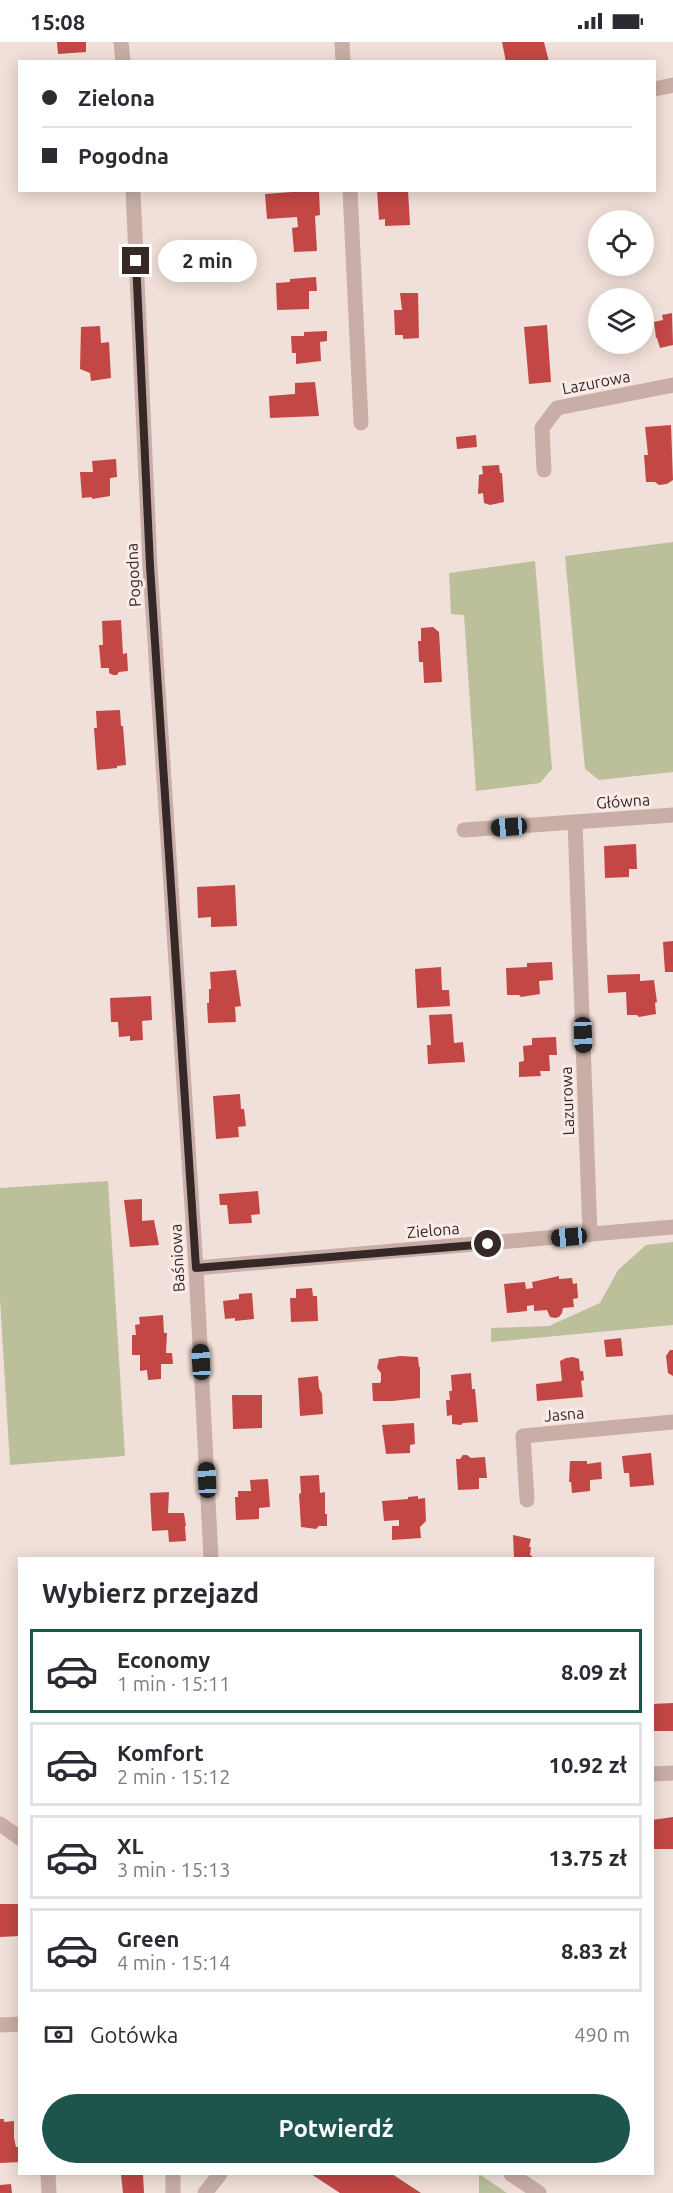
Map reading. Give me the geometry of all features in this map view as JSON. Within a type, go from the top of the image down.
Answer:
[{"type":"street","points":[[121,42],[123,60]]},
{"type":"street","points":[[342,42],[343,60]]},
{"type":"street","points":[[656,89],[673,85]]},
{"type":"street","name":"Pogodna","points":[[133,192],[150,566],[174,956]]},
{"type":"street","points":[[350,192],[361,423]]},
{"type":"street","name":"Lazurowa","points":[[544,470],[542,428],[557,408],[673,385]]},
{"type":"street","name":"Główna","points":[[464,830],[673,815]]},
{"type":"street","name":"Lazurowa","points":[[576,822],[590,1235]]},
{"type":"street","name":"Baśniowa","points":[[174,956],[196,1268],[211,1557]]},
{"type":"street","name":"Zielona","points":[[196,1268],[673,1227]]},
{"type":"street","name":"Jasna","points":[[526,1500],[523,1436],[673,1422]]},
{"type":"street","points":[[654,1774],[673,1773]]},
{"type":"street","points":[[0,1824],[18,1837]]},
{"type":"street","points":[[0,2025],[18,2024]]},
{"type":"street","points":[[48,2175],[49,2193]]},
{"type":"street","points":[[173,2175],[173,2193]]},
{"type":"street","points":[[205,2193],[219,2175]]},
{"type":"street","points":[[512,2175],[539,2193]]},
{"type":"green space","points":[[673,542],[673,772],[599,780],[585,769],[565,556]]},
{"type":"green space","points":[[535,561],[552,769],[540,783],[476,791],[464,615],[451,614],[449,573]]},
{"type":"green space","points":[[108,1181],[125,1456],[10,1465],[0,1299],[0,1188]]},
{"type":"green space","points":[[673,1242],[673,1325],[491,1342],[491,1328],[549,1326],[600,1303],[618,1270],[646,1245]]},
{"type":"green space","points":[[480,2175],[507,2193],[479,2193]]},
{"type":"building","points":[[57,42],[86,42],[86,52],[58,54]]},
{"type":"building","points":[[502,42],[544,42],[548,60],[506,60]]},
{"type":"building","points":[[319,192],[320,215],[315,216],[317,251],[294,252],[292,228],[298,227],[297,217],[267,219],[265,194]]},
{"type":"building","points":[[377,192],[408,192],[410,225],[385,226],[385,219],[379,220]]},
{"type":"building","points":[[316,277],[317,291],[309,291],[309,309],[277,310],[276,283],[290,282],[290,279]]},
{"type":"building","points":[[400,293],[418,293],[419,338],[403,339],[403,335],[395,335],[394,310],[402,310]]},
{"type":"building","points":[[672,313],[673,345],[660,348],[654,322],[663,320],[662,315]]},
{"type":"building","points":[[547,325],[551,382],[529,384],[524,327]]},
{"type":"building","points":[[100,326],[101,343],[109,342],[111,378],[91,381],[90,373],[80,369],[81,327]]},
{"type":"building","points":[[327,331],[327,341],[320,342],[321,361],[296,364],[296,353],[292,353],[291,336],[304,336],[304,332]]},
{"type":"building","points":[[315,382],[319,416],[270,418],[269,396],[295,394],[295,383]]},
{"type":"building","points":[[671,425],[673,480],[659,485],[655,482],[646,482],[644,455],[648,455],[645,427]]},
{"type":"building","points":[[476,435],[477,447],[457,449],[456,437]]},
{"type":"building","points":[[116,459],[117,477],[110,478],[110,496],[82,498],[80,472],[93,472],[92,461]]},
{"type":"building","points":[[499,465],[500,473],[502,473],[504,502],[490,505],[484,503],[483,493],[478,494],[479,475],[483,474],[482,466]]},
{"type":"building","points":[[121,620],[123,654],[127,653],[128,671],[113,675],[109,673],[109,668],[101,668],[99,645],[103,645],[102,621]]},
{"type":"building","points":[[433,627],[439,632],[442,682],[424,683],[423,662],[419,662],[418,641],[421,641],[421,628]]},
{"type":"building","points":[[120,710],[126,765],[97,770],[94,728],[97,728],[96,711]]},
{"type":"building","points":[[636,844],[637,869],[629,869],[629,877],[605,878],[604,846]]},
{"type":"building","points":[[235,885],[237,926],[211,927],[211,917],[198,918],[197,887]]},
{"type":"building","points":[[673,941],[673,972],[665,972],[663,942]]},
{"type":"building","points":[[552,962],[553,980],[539,981],[540,994],[521,997],[507,995],[506,968],[527,967],[527,963]]},
{"type":"building","points":[[441,967],[442,990],[449,990],[450,1006],[417,1008],[415,969]]},
{"type":"building","points":[[236,970],[241,1006],[235,1007],[236,1022],[208,1023],[210,972]]},
{"type":"building","points":[[640,974],[640,981],[654,980],[656,1014],[639,1017],[627,1015],[626,992],[608,993],[607,975]]},
{"type":"building","points":[[151,996],[152,1020],[142,1021],[143,1040],[130,1041],[130,1036],[119,1037],[118,1022],[111,1022],[110,998]]},
{"type":"building","points":[[452,1014],[454,1043],[463,1042],[465,1062],[428,1064],[427,1045],[431,1045],[429,1015]]},
{"type":"building","points":[[556,1037],[557,1055],[549,1055],[550,1071],[540,1071],[541,1076],[519,1077],[519,1062],[524,1061],[523,1046],[532,1045],[532,1038]]},
{"type":"building","points":[[240,1094],[246,1126],[238,1127],[239,1137],[216,1139],[213,1096]]},
{"type":"building","points":[[258,1191],[260,1214],[251,1215],[252,1223],[229,1224],[227,1205],[220,1205],[219,1194]]},
{"type":"building","points":[[142,1199],[142,1221],[154,1220],[159,1245],[130,1247],[124,1200]]},
{"type":"building","points":[[559,1276],[559,1279],[572,1278],[573,1284],[577,1283],[578,1298],[573,1299],[574,1307],[563,1308],[559,1317],[555,1318],[550,1317],[547,1310],[534,1311],[534,1305],[527,1306],[527,1311],[507,1313],[504,1284],[525,1282],[526,1289],[533,1288],[532,1282]]},
{"type":"building","points":[[312,1288],[313,1296],[317,1296],[318,1321],[291,1322],[290,1298],[296,1298],[296,1289]]},
{"type":"building","points":[[252,1293],[254,1319],[235,1321],[235,1318],[225,1319],[223,1301],[239,1299],[239,1294]]},
{"type":"building","points":[[163,1315],[164,1333],[167,1333],[166,1353],[172,1353],[173,1364],[161,1364],[161,1379],[148,1380],[147,1370],[140,1371],[140,1355],[132,1355],[132,1335],[136,1335],[135,1325],[140,1324],[139,1317]]},
{"type":"building","points":[[621,1338],[623,1356],[606,1357],[604,1340]]},
{"type":"building","points":[[670,1350],[673,1350],[673,1376],[668,1373],[666,1356]]},
{"type":"building","points":[[400,1356],[418,1357],[420,1398],[373,1401],[372,1383],[381,1381],[381,1373],[377,1368],[379,1359]]},
{"type":"building","points":[[573,1357],[579,1359],[580,1371],[583,1371],[584,1380],[581,1381],[583,1397],[537,1401],[536,1384],[562,1381],[560,1361]]},
{"type":"building","points":[[471,1373],[478,1422],[452,1424],[452,1415],[447,1416],[446,1400],[450,1400],[449,1391],[452,1391],[451,1375]]},
{"type":"building","points":[[318,1376],[323,1414],[300,1416],[298,1378]]},
{"type":"building","points":[[232,1395],[262,1395],[262,1428],[233,1429]]},
{"type":"building","points":[[414,1423],[415,1444],[410,1445],[410,1453],[386,1454],[382,1425]]},
{"type":"building","points":[[651,1453],[654,1485],[630,1487],[629,1473],[624,1473],[622,1456]]},
{"type":"building","points":[[463,1455],[471,1458],[485,1457],[487,1478],[479,1478],[479,1489],[458,1490],[456,1459],[460,1459]]},
{"type":"building","points":[[570,1461],[587,1461],[587,1464],[601,1462],[602,1479],[590,1480],[590,1491],[572,1493],[571,1482],[569,1482]]},
{"type":"building","points":[[319,1475],[320,1493],[325,1492],[327,1526],[319,1526],[316,1529],[301,1527],[300,1476]]},
{"type":"building","points":[[268,1479],[270,1507],[259,1508],[259,1519],[236,1520],[235,1497],[238,1497],[238,1491],[251,1491],[250,1480]]},
{"type":"building","points":[[169,1492],[168,1513],[184,1513],[186,1541],[169,1542],[168,1530],[152,1531],[150,1493]]},
{"type":"building","points":[[418,1496],[418,1499],[425,1498],[426,1521],[420,1527],[421,1538],[392,1540],[392,1526],[399,1526],[399,1520],[384,1521],[382,1501]]},
{"type":"building","points":[[513,1535],[531,1539],[529,1547],[531,1547],[532,1557],[514,1557]]},
{"type":"building","points":[[673,1703],[673,1731],[654,1731],[654,1704]]},
{"type":"building","points":[[673,1817],[673,1849],[654,1849],[654,1820]]},
{"type":"building","points":[[0,1904],[18,1904],[18,1936],[0,1937]]},
{"type":"building","points":[[0,2119],[4,2119],[4,2122],[14,2121],[18,2162],[0,2163]]},
{"type":"building","points":[[121,2175],[143,2175],[144,2193],[123,2193]]},
{"type":"building","points":[[313,2175],[394,2175],[421,2193],[340,2193]]},
{"type":"building","points":[[11,2184],[12,2193],[0,2193],[0,2185]]},
{"type":"route","points":[[136,261],[150,566],[196,1268],[488,1244]]}]
